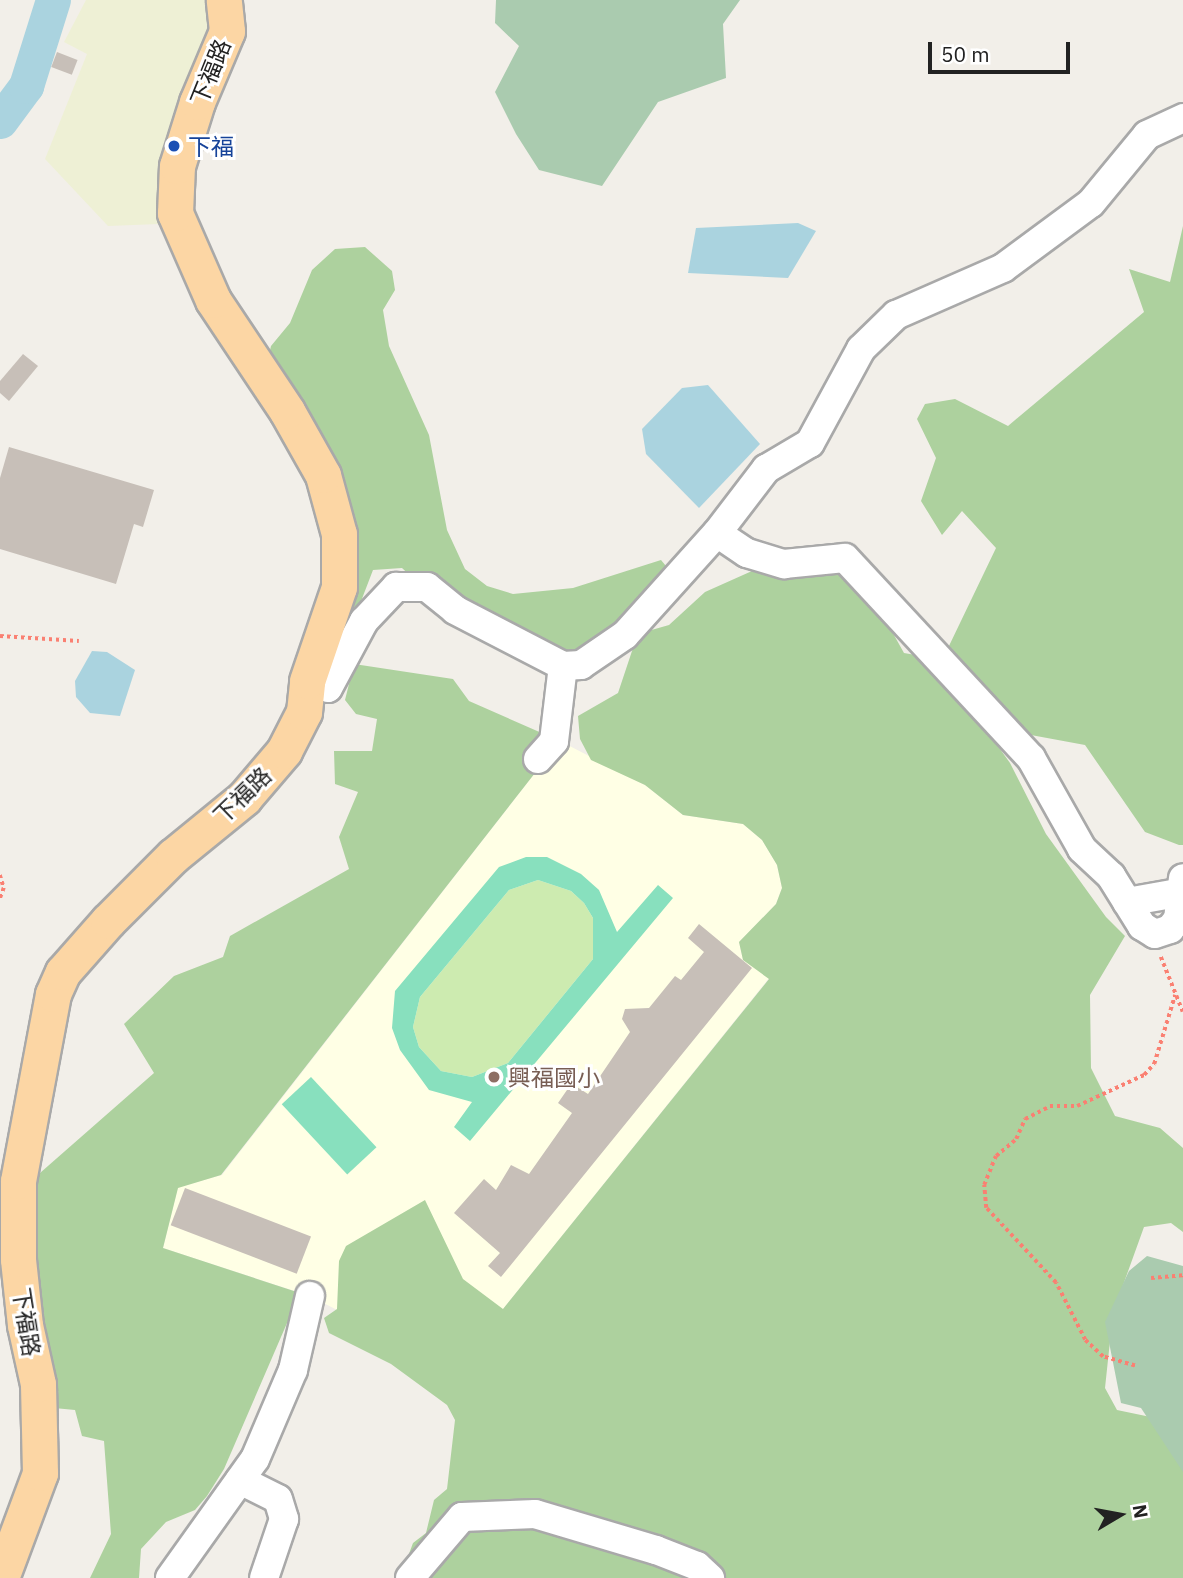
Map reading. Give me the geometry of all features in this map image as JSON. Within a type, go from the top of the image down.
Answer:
[{"type":"main road","name":"下福路","points":[[1,1578],[40,1473],[38,1384],[25,1325],[10,1162],[43,1033],[63,972],[145,883],[267,775],[304,712],[307,681],[339,587],[339,534],[323,475],[287,411],[213,300],[175,213],[177,166],[197,102],[227,31],[224,0]]},
{"type":"street","points":[[307,681],[328,688],[364,621],[396,587],[427,587],[455,610],[563,666],[581,665],[625,635],[717,533],[766,469],[810,443],[861,349],[896,315],[1003,268],[1091,203],[1147,135],[1183,118]]},
{"type":"street","points":[[717,533],[747,553],[784,564],[845,558],[1031,758],[1082,849],[1111,876],[1127,902],[1142,926],[1155,934],[1170,929],[1178,919],[1182,888],[1127,902]]},
{"type":"street","points":[[538,759],[554,741],[563,666]]},
{"type":"street","points":[[170,1578],[259,1450],[293,1370],[310,1296]]},
{"type":"street","points":[[240,1480],[278,1499],[284,1519],[264,1578]]},
{"type":"street","points":[[410,1578],[462,1517],[535,1514],[656,1550],[697,1566],[710,1578]]},
{"type":"path","points":[[0,636],[79,641]]},
{"type":"path","points":[[0,875],[4,888],[0,899]]},
{"type":"path","points":[[1155,934],[1183,1012]]},
{"type":"path","points":[[1135,1366],[1104,1357],[1085,1340],[1056,1283],[986,1208],[984,1185],[996,1156],[1016,1139],[1025,1119],[1050,1106],[1077,1106],[1144,1075],[1154,1064],[1175,995]]},
{"type":"path","points":[[1151,1278],[1183,1275]]},
{"type":"shaded area","points":[[86,0],[212,0],[213,24],[183,91],[159,176],[159,224],[108,226],[45,159],[87,54],[64,42]]},
{"type":"shaded area","points":[[496,0],[740,0],[723,24],[726,78],[658,102],[602,186],[539,170],[516,134],[495,92],[519,46],[495,23]]},
{"type":"shaded area","name":"興福國小","points":[[560,741],[645,785],[683,815],[743,824],[762,840],[777,865],[782,888],[776,904],[739,942],[743,960],[769,978],[503,1309],[482,1385],[310,1296],[163,1248],[178,1187],[222,1175]]},
{"type":"shaded area","points":[[1147,1256],[1183,1266],[1183,1472],[1141,1408],[1121,1403],[1105,1322],[1129,1271]]},
{"type":"green space","points":[[1183,226],[1183,845],[1179,845],[1145,832],[1085,745],[1015,732],[948,648],[996,548],[962,511],[942,535],[921,501],[936,458],[917,419],[925,404],[955,399],[1008,426],[1144,312],[1129,269],[1170,282]]},
{"type":"green space","points":[[365,247],[392,271],[395,290],[383,310],[389,346],[429,435],[447,530],[465,569],[487,586],[513,594],[573,588],[661,560],[675,577],[589,666],[450,613],[402,568],[373,570],[345,643],[331,643],[347,591],[266,368],[271,346],[290,323],[312,270],[335,249]]},
{"type":"green space","points":[[822,561],[866,585],[904,653],[927,657],[982,724],[1010,763],[1046,834],[1106,917],[1125,936],[1090,995],[1091,1068],[1115,1116],[1160,1128],[1183,1148],[1183,1232],[1171,1223],[1144,1227],[1113,1313],[1105,1388],[1117,1410],[1165,1420],[1183,1417],[1183,1578],[400,1578],[413,1543],[426,1533],[434,1500],[447,1489],[455,1420],[447,1405],[391,1364],[329,1333],[324,1318],[337,1309],[339,1261],[346,1246],[425,1200],[463,1279],[503,1309],[769,979],[743,960],[739,942],[776,904],[782,888],[777,865],[762,840],[743,824],[683,815],[645,785],[591,760],[580,739],[578,716],[618,693],[633,648],[648,631],[669,625],[705,592],[752,571]]},
{"type":"green space","points":[[354,664],[453,679],[469,701],[560,741],[221,1175],[178,1188],[163,1248],[300,1293],[224,1469],[207,1496],[195,1510],[166,1522],[141,1549],[139,1578],[90,1578],[111,1534],[104,1441],[82,1436],[75,1410],[33,1406],[24,1187],[154,1073],[124,1024],[174,976],[223,957],[230,936],[349,869],[339,837],[358,792],[335,784],[334,751],[372,751],[377,719],[356,714],[345,700]]},
{"type":"green space","points":[[526,857],[547,857],[581,874],[599,890],[617,932],[658,885],[673,898],[470,1141],[454,1127],[472,1102],[429,1090],[400,1050],[392,1028],[395,991],[499,867]],"holes":[[[538,880],[571,891],[584,903],[593,918],[593,959],[508,1063],[472,1077],[441,1071],[419,1047],[413,1027],[420,997],[509,890]]]},
{"type":"green space","points":[[538,880],[571,891],[584,903],[593,918],[593,959],[508,1063],[472,1077],[441,1071],[419,1047],[413,1027],[420,997],[509,890]]},
{"type":"green space","points":[[311,1077],[376,1147],[347,1174],[282,1104]]},
{"type":"water","points":[[798,223],[816,231],[788,278],[688,273],[696,228]]},
{"type":"water","points":[[708,385],[760,444],[699,508],[646,454],[642,429],[682,388]]},
{"type":"water","points":[[92,651],[107,652],[135,670],[120,716],[90,713],[76,697],[75,681]]},
{"type":"building","points":[[57,52],[78,60],[72,75],[51,67]]},
{"type":"building","points":[[23,354],[38,366],[9,401],[0,393],[0,381]]},
{"type":"building","points":[[9,447],[154,490],[143,527],[134,524],[116,584],[0,549],[0,478]]},
{"type":"building","points":[[699,924],[752,968],[501,1277],[488,1266],[500,1253],[454,1213],[484,1179],[496,1190],[511,1165],[529,1174],[572,1113],[558,1103],[567,1090],[577,1087],[588,1094],[630,1032],[622,1019],[625,1009],[649,1008],[675,976],[681,980],[704,952],[688,938]]},
{"type":"building","points":[[185,1188],[311,1236],[297,1274],[171,1225]]},
{"type":"waterway","points":[[0,121],[26,86],[53,0]]},
{"type":"place","name":"下福","points":[[174,146]]},
{"type":"place","name":"興福國小","points":[[494,1077]]}]
